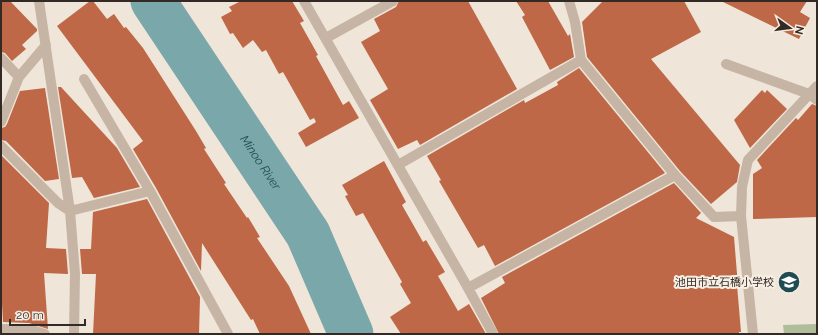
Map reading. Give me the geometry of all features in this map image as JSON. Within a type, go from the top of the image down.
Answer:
[{"type":"street","points":[[39,1],[70,211],[75,274],[74,334]]},
{"type":"street","points":[[304,1],[493,334]]},
{"type":"street","points":[[326,38],[393,1]]},
{"type":"street","points":[[569,1],[575,22],[581,60],[675,175],[714,217],[741,216]]},
{"type":"street","points":[[1,122],[19,77],[46,45]]},
{"type":"street","points":[[1,58],[19,77]]},
{"type":"street","points":[[398,165],[581,60]]},
{"type":"street","points":[[726,64],[813,97]]},
{"type":"street","points":[[84,79],[150,191],[228,334]]},
{"type":"street","points":[[752,334],[741,216],[742,187],[748,160],[813,97],[817,86]]},
{"type":"street","points":[[1,146],[58,202],[70,211]]},
{"type":"street","points":[[468,288],[675,175]]},
{"type":"street","points":[[70,211],[150,191]]},
{"type":"street","points":[[1,329],[29,329],[45,334]]},
{"type":"green space","points":[[817,324],[817,334],[784,334],[783,325]]},
{"type":"building","points":[[1,1],[10,1],[37,29],[37,31],[22,45],[26,49],[12,61],[5,53],[1,52]]},
{"type":"building","points":[[90,1],[93,1],[107,19],[114,14],[124,28],[126,27],[143,48],[196,131],[206,148],[204,149],[226,183],[224,184],[247,218],[248,217],[260,237],[257,238],[289,286],[311,334],[260,334],[253,319],[251,320],[202,243],[201,271],[133,149],[143,141],[57,26]]},
{"type":"building","points":[[241,1],[292,1],[304,21],[300,23],[318,55],[316,56],[343,105],[349,101],[359,118],[306,147],[298,133],[316,122],[314,118],[310,120],[283,72],[279,74],[266,50],[262,52],[253,40],[243,48],[233,33],[230,34],[221,17],[232,11],[229,7]]},
{"type":"building","points":[[399,1],[468,1],[517,89],[420,145],[417,140],[398,149],[370,100],[388,89],[361,42],[380,31],[374,19],[396,7]]},
{"type":"building","points":[[516,1],[548,1],[568,36],[570,34],[574,57],[550,70],[522,17],[525,15]]},
{"type":"building","points":[[603,1],[684,1],[701,32],[651,59],[740,165],[737,182],[711,204],[680,171],[587,57],[582,22]]},
{"type":"building","points":[[721,1],[807,1],[800,12],[810,18],[799,39]]},
{"type":"building","points":[[579,68],[665,173],[495,266],[484,245],[478,248],[439,181],[441,180],[427,156],[524,100],[525,103],[558,85],[557,82]]},
{"type":"building","points":[[58,87],[61,87],[117,148],[140,187],[94,198],[82,177],[72,178]]},
{"type":"building","points":[[45,88],[59,179],[45,181],[6,141],[1,140],[1,128],[5,127],[7,124],[20,91]]},
{"type":"building","points":[[762,90],[765,93],[767,90],[787,109],[750,148],[734,120]]},
{"type":"building","points":[[812,104],[817,106],[817,217],[753,219],[753,174],[762,168],[757,160],[796,118],[798,120]]},
{"type":"building","points":[[1,155],[49,203],[46,248],[66,249],[68,274],[44,273],[48,329],[29,323],[3,322],[1,286]]},
{"type":"building","points":[[384,161],[406,202],[402,205],[423,242],[426,240],[445,272],[438,276],[458,311],[469,304],[486,334],[401,334],[390,317],[411,303],[400,284],[402,282],[363,213],[356,216],[345,196],[348,195],[342,185]]},
{"type":"building","points":[[674,183],[701,213],[696,218],[734,237],[741,332],[739,332],[739,334],[499,334],[481,298],[505,283],[502,277]]},
{"type":"building","points":[[147,199],[200,297],[199,334],[93,334],[96,274],[82,274],[80,249],[91,249],[93,212]]},
{"type":"waterway","name":"Minoo River","points":[[153,1],[308,234],[351,334]]},
{"type":"place","name":"池田市立石橋小学校","points":[[789,282]]}]
